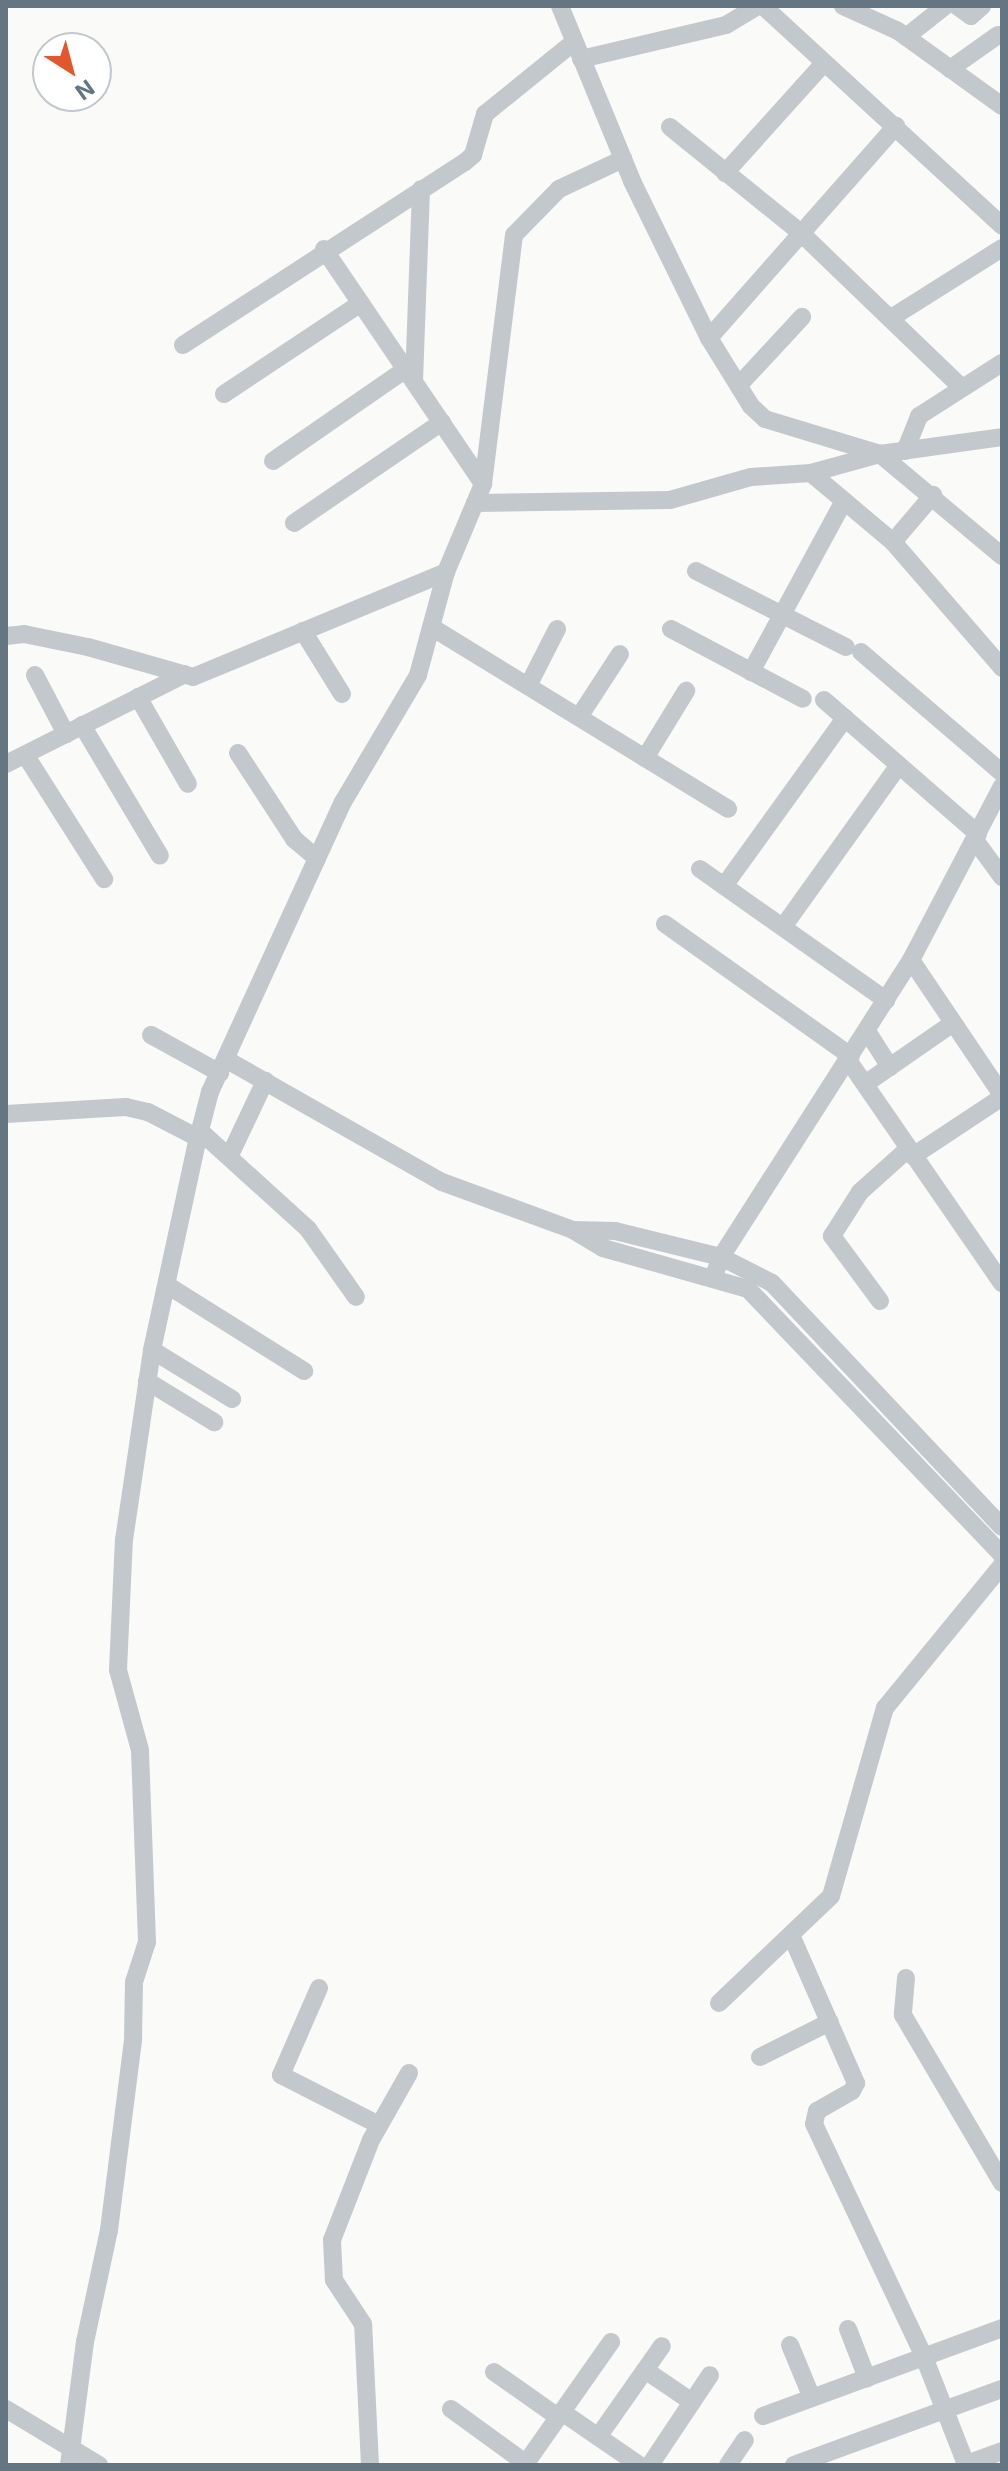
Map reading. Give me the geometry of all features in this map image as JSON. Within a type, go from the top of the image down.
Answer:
[{"type":"street","points":[[560,6],[623,159],[709,338],[765,419],[880,454],[933,495],[1002,556]]},
{"type":"street","points":[[183,345],[324,249],[473,155],[485,114],[578,50],[726,25],[760,6],[896,126],[1002,226]]},
{"type":"street","points":[[843,6],[906,37],[998,98]]},
{"type":"street","points":[[906,37],[945,6]]},
{"type":"street","points":[[957,6],[971,16],[982,6]]},
{"type":"street","points":[[950,69],[998,35]]},
{"type":"street","points":[[725,173],[823,64]]},
{"type":"street","points":[[709,338],[896,126]]},
{"type":"street","points":[[670,127],[801,233],[960,386]]},
{"type":"street","points":[[70,2457],[85,2342],[109,2230],[133,2039],[134,1982],[147,1942],[140,1750],[118,1670],[124,1540],[152,1350],[199,1134],[224,1067],[343,802],[418,675],[446,572],[483,484],[514,235],[559,189],[623,159]]},
{"type":"street","points":[[410,375],[421,189]]},
{"type":"street","points":[[891,318],[1002,248]]},
{"type":"street","points":[[324,249],[483,484]]},
{"type":"street","points":[[224,394],[361,303]]},
{"type":"street","points":[[739,385],[802,317]]},
{"type":"street","points":[[905,451],[919,416],[960,386],[1002,363]]},
{"type":"street","points":[[273,461],[410,375]]},
{"type":"street","points":[[294,523],[442,422]]},
{"type":"street","points":[[475,503],[670,500],[751,477],[811,473],[880,454],[1002,437]]},
{"type":"street","points":[[811,473],[893,542],[1002,668]]},
{"type":"street","points":[[893,542],[933,495]]},
{"type":"street","points":[[751,672],[844,501]]},
{"type":"street","points":[[696,571],[854,650],[1002,773]]},
{"type":"street","points":[[6,636],[36,636],[193,677],[446,572]]},
{"type":"street","points":[[433,628],[728,809]]},
{"type":"street","points":[[528,686],[557,629]]},
{"type":"street","points":[[671,629],[803,699]]},
{"type":"street","points":[[303,631],[342,694]]},
{"type":"street","points":[[579,717],[620,654]]},
{"type":"street","points":[[104,879],[13,758],[185,674]]},
{"type":"street","points":[[35,675],[160,856]]},
{"type":"street","points":[[645,758],[686,691]]},
{"type":"street","points":[[138,697],[188,784]]},
{"type":"street","points":[[824,700],[977,837],[1002,877]]},
{"type":"street","points":[[724,886],[845,718]]},
{"type":"street","points":[[238,753],[294,839],[317,858]]},
{"type":"street","points":[[783,927],[899,765]]},
{"type":"street","points":[[713,1278],[721,1257],[911,960],[1002,786]]},
{"type":"street","points":[[700,869],[886,1000]]},
{"type":"street","points":[[665,924],[850,1058],[910,1153],[1002,1283]]},
{"type":"street","points":[[880,1301],[832,1236],[860,1192],[910,1153],[1002,1096],[996,1073],[953,1023],[911,960]]},
{"type":"street","points":[[865,1084],[953,1023]]},
{"type":"street","points":[[867,1031],[890,1067]]},
{"type":"street","points":[[151,1035],[265,1081],[442,1182],[573,1230],[603,1248],[748,1289],[760,1298],[1002,1555]]},
{"type":"street","points":[[231,1153],[265,1081]]},
{"type":"street","points":[[6,1114],[126,1107],[148,1112],[199,1134],[231,1153],[239,1169],[317,1239],[356,1297]]},
{"type":"street","points":[[573,1230],[615,1231],[721,1257],[786,1296],[999,1518],[980,1533]]},
{"type":"street","points":[[167,1285],[304,1371]]},
{"type":"street","points":[[152,1350],[232,1399]]},
{"type":"street","points":[[147,1381],[214,1422]]},
{"type":"street","points":[[719,2003],[791,1935],[837,1886],[885,1708],[1002,1565]]},
{"type":"street","points":[[791,1935],[855,2087],[817,2111],[814,2124],[924,2357],[965,2465],[1002,2451]]},
{"type":"street","points":[[906,1978],[903,2015],[1002,2183]]},
{"type":"street","points":[[319,1988],[281,2075],[379,2125]]},
{"type":"street","points":[[760,2057],[830,2022]]},
{"type":"street","points":[[370,2465],[363,2324],[334,2280],[332,2240],[379,2125],[409,2073]]},
{"type":"street","points":[[763,2416],[1002,2328]]},
{"type":"street","points":[[848,2329],[867,2378]]},
{"type":"street","points":[[451,2409],[504,2458],[527,2464],[611,2342]]},
{"type":"street","points":[[790,2345],[812,2398]]},
{"type":"street","points":[[598,2437],[662,2346]]},
{"type":"street","points":[[645,2370],[692,2402]]},
{"type":"street","points":[[494,2372],[639,2464],[692,2402],[710,2375]]},
{"type":"street","points":[[794,2465],[1002,2389]]},
{"type":"street","points":[[6,2409],[70,2457],[99,2465]]},
{"type":"street","points":[[728,2465],[745,2440]]}]
